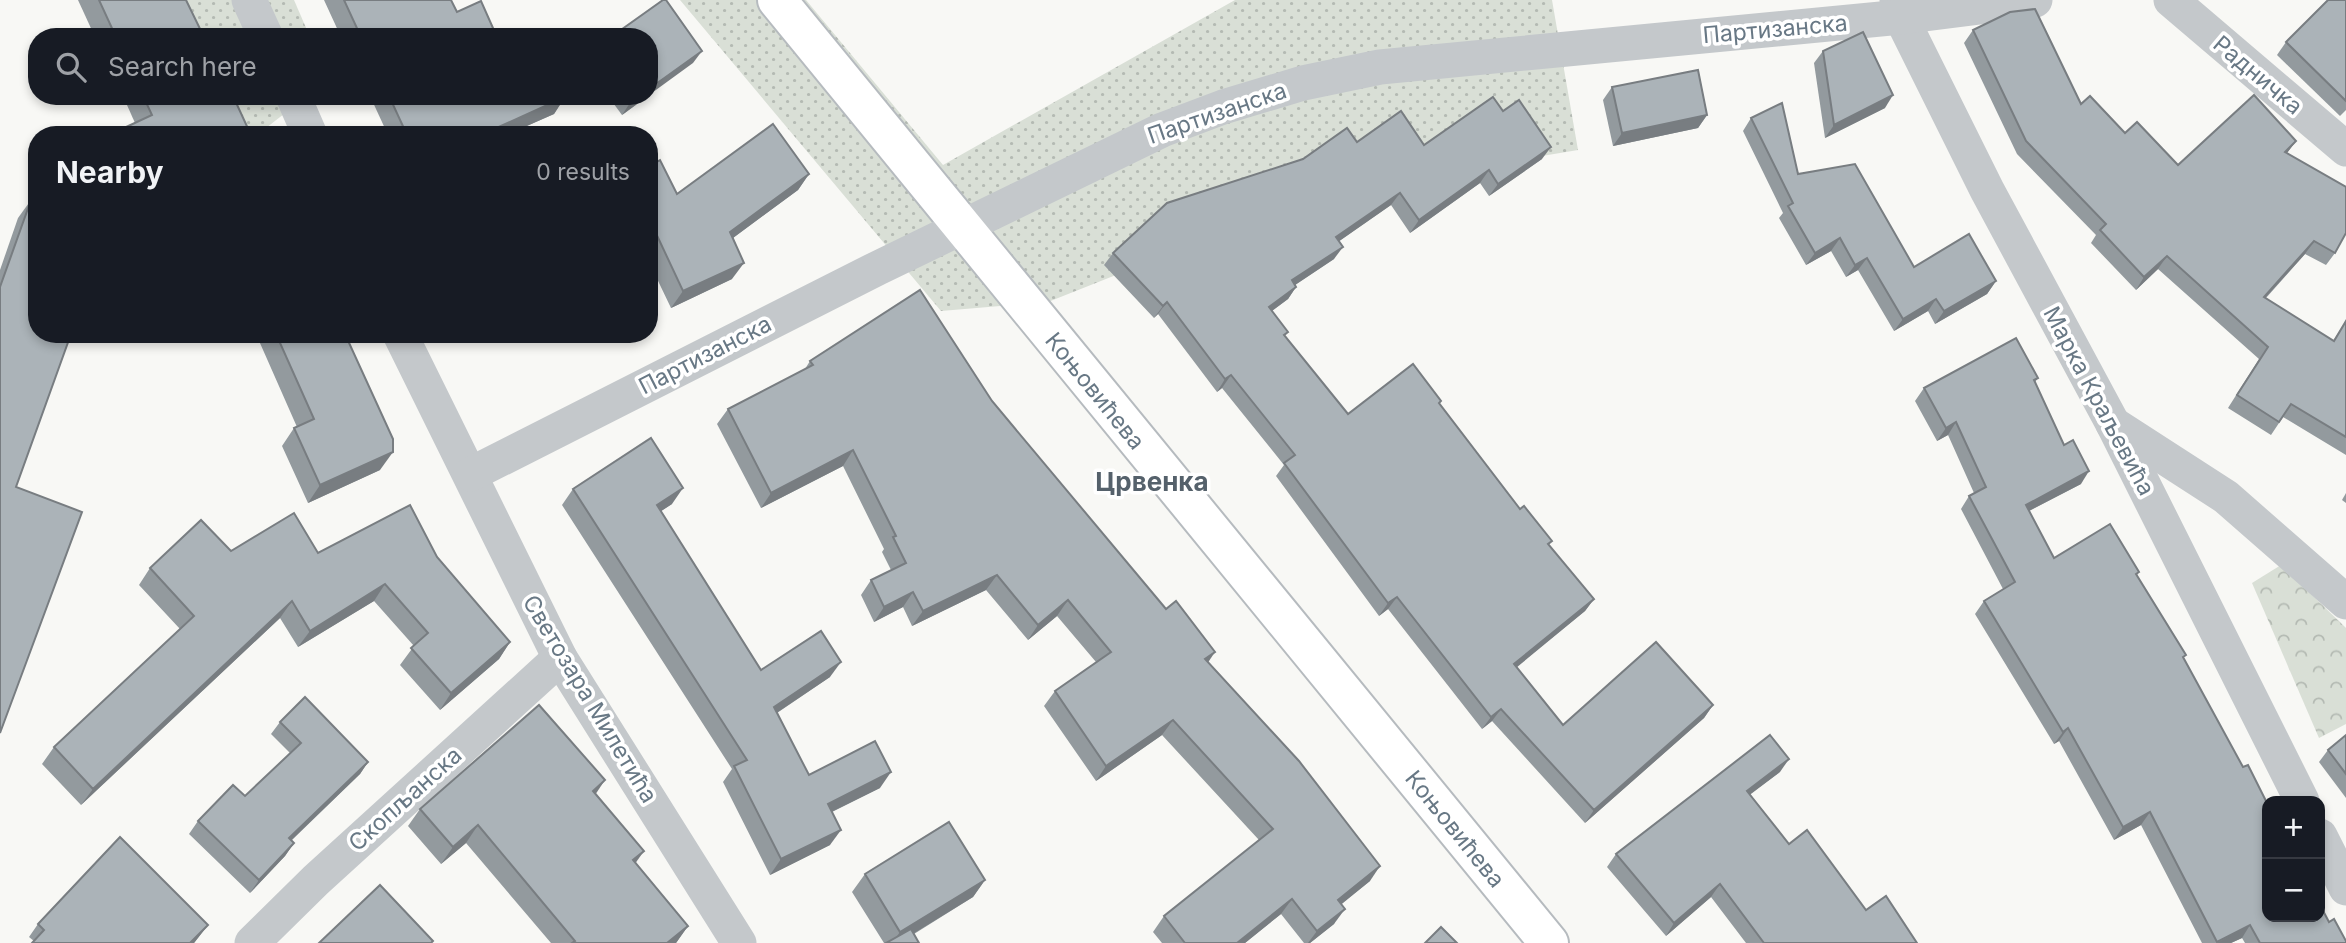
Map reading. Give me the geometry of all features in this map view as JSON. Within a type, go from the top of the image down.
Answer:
[{"type":"main road","name":"Коњовићева","points":[[777,0],[1549,943]]},
{"type":"street","points":[[249,0],[262,28]]},
{"type":"street","name":"Партизанска","points":[[471,474],[962,227],[1162,130],[1223,107],[1303,83],[1380,67],[1899,9],[2035,0]]},
{"type":"street","name":"Радничка","points":[[2171,0],[2346,149]]},
{"type":"street","name":"Марка Краљевића","points":[[1899,9],[1987,190],[2113,424],[2299,796]]},
{"type":"street","points":[[297,105],[306,126]]},
{"type":"street","name":"Светозара Милетића","points":[[405,343],[471,474],[528,598],[560,658],[739,943]]},
{"type":"street","points":[[2113,424],[2226,497],[2346,602]]},
{"type":"street","name":"Скопљанска","points":[[252,943],[316,880],[560,658]]},
{"type":"street","points":[[2325,846],[2346,888]]},
{"type":"green space","points":[[176,0],[294,0],[306,28],[189,28]]},
{"type":"green space","points":[[680,0],[806,0],[943,165],[1235,0],[1552,0],[1578,150],[1325,192],[1048,302],[941,311]]},
{"type":"green space","points":[[224,105],[295,105],[269,126],[234,126]]},
{"type":"green space","points":[[2281,565],[2346,628],[2346,724],[2319,738],[2252,583]]},
{"type":"building","points":[[99,0],[186,0],[200,28],[112,28]]},
{"type":"building","points":[[344,0],[451,0],[457,12],[481,1],[493,28],[357,28]]},
{"type":"building","points":[[666,0],[702,51],[658,83],[658,28],[624,28]]},
{"type":"building","points":[[2328,0],[2346,0],[2346,101],[2286,42]]},
{"type":"building","points":[[2035,9],[2081,104],[2090,96],[2125,133],[2137,122],[2178,165],[2254,95],[2296,141],[2285,152],[2346,187],[2346,233],[2335,253],[2314,241],[2264,297],[2334,341],[2346,321],[2346,437],[2291,404],[2279,422],[2237,395],[2268,347],[2167,256],[2144,277],[2100,230],[2106,224],[2026,141],[1973,30],[2010,12]]},
{"type":"building","points":[[1863,32],[1893,95],[1834,125],[1823,51]]},
{"type":"building","points":[[1698,70],[1707,115],[1622,133],[1612,87]]},
{"type":"building","points":[[1493,97],[1503,111],[1519,100],[1551,147],[1498,184],[1489,170],[1419,220],[1400,193],[1336,237],[1343,247],[1292,280],[1296,287],[1269,307],[1288,332],[1284,335],[1348,414],[1413,364],[1441,401],[1439,403],[1520,509],[1524,506],[1552,541],[1548,544],[1594,599],[1514,664],[1563,725],[1656,642],[1713,705],[1594,810],[1501,709],[1491,717],[1397,597],[1388,603],[1284,463],[1295,455],[1231,375],[1225,379],[1167,302],[1163,306],[1113,253],[1167,203],[1303,159],[1347,128],[1357,142],[1401,111],[1424,145]]},
{"type":"building","points":[[1782,103],[1798,174],[1855,164],[1914,267],[1969,234],[1996,281],[1944,311],[1936,299],[1903,319],[1867,258],[1855,265],[1840,238],[1815,253],[1788,206],[1793,203],[1751,118]]},
{"type":"building","points":[[147,105],[237,105],[247,126],[128,126],[152,115]]},
{"type":"building","points":[[393,105],[547,105],[501,126],[403,126]]},
{"type":"building","points":[[773,124],[809,174],[730,232],[744,263],[683,291],[658,238],[660,160],[677,194]]},
{"type":"building","points":[[28,208],[28,343],[68,343],[16,487],[82,512],[0,733],[0,287]]},
{"type":"building","points":[[920,290],[992,401],[1166,609],[1176,601],[1215,652],[1205,659],[1299,761],[1380,866],[1338,900],[1345,909],[1317,931],[1292,899],[1237,943],[1185,943],[1164,916],[1273,829],[1173,720],[1106,766],[1055,691],[1111,652],[1068,600],[1038,625],[997,575],[923,611],[913,592],[884,607],[871,580],[906,563],[893,537],[896,536],[853,450],[771,493],[728,409],[813,365],[810,361]]},
{"type":"building","points":[[2016,338],[2038,378],[2034,380],[2064,445],[2073,440],[2089,471],[2026,505],[2054,558],[2110,524],[2139,572],[2136,574],[2186,655],[2183,657],[2243,767],[2248,765],[2264,796],[2262,922],[2325,922],[2325,914],[2329,922],[2334,919],[2346,943],[2260,943],[2250,925],[2217,942],[2150,812],[2123,827],[2068,728],[2063,732],[1984,601],[2015,582],[1969,496],[1986,487],[1956,422],[1946,428],[1924,388]]},
{"type":"building","points":[[280,343],[349,343],[393,439],[393,452],[320,485],[294,428],[314,419]]},
{"type":"building","points":[[651,438],[683,488],[657,505],[761,670],[821,631],[841,662],[774,707],[809,775],[875,741],[891,772],[828,804],[841,830],[781,859],[734,766],[747,760],[573,489]]},
{"type":"building","points":[[410,505],[437,557],[510,642],[451,693],[411,648],[428,633],[385,584],[310,631],[292,601],[93,789],[54,747],[194,616],[150,568],[201,520],[231,551],[294,513],[318,553]]},
{"type":"building","points":[[305,697],[368,762],[289,838],[294,843],[259,880],[198,821],[233,785],[245,796],[301,743],[280,722]]},
{"type":"building","points":[[539,705],[605,780],[593,791],[644,851],[633,860],[688,926],[667,943],[572,943],[575,941],[478,825],[453,847],[420,809]]},
{"type":"building","points":[[1770,735],[1789,759],[1747,791],[1789,844],[1807,830],[1866,910],[1886,896],[1917,943],[1764,943],[1720,884],[1674,923],[1616,854]]},
{"type":"building","points":[[2346,735],[2346,774],[2328,750]]},
{"type":"building","points":[[949,822],[985,880],[900,932],[865,874]]},
{"type":"building","points":[[120,837],[208,925],[190,943],[32,943],[44,930],[38,924]]},
{"type":"building","points":[[380,885],[433,941],[431,943],[319,943]]},
{"type":"building","points":[[1441,927],[1457,943],[1425,943]]},
{"type":"building","points":[[911,929],[919,943],[886,943]]},
{"type":"district","name":"Црвенка","points":[[1152,481]]}]
